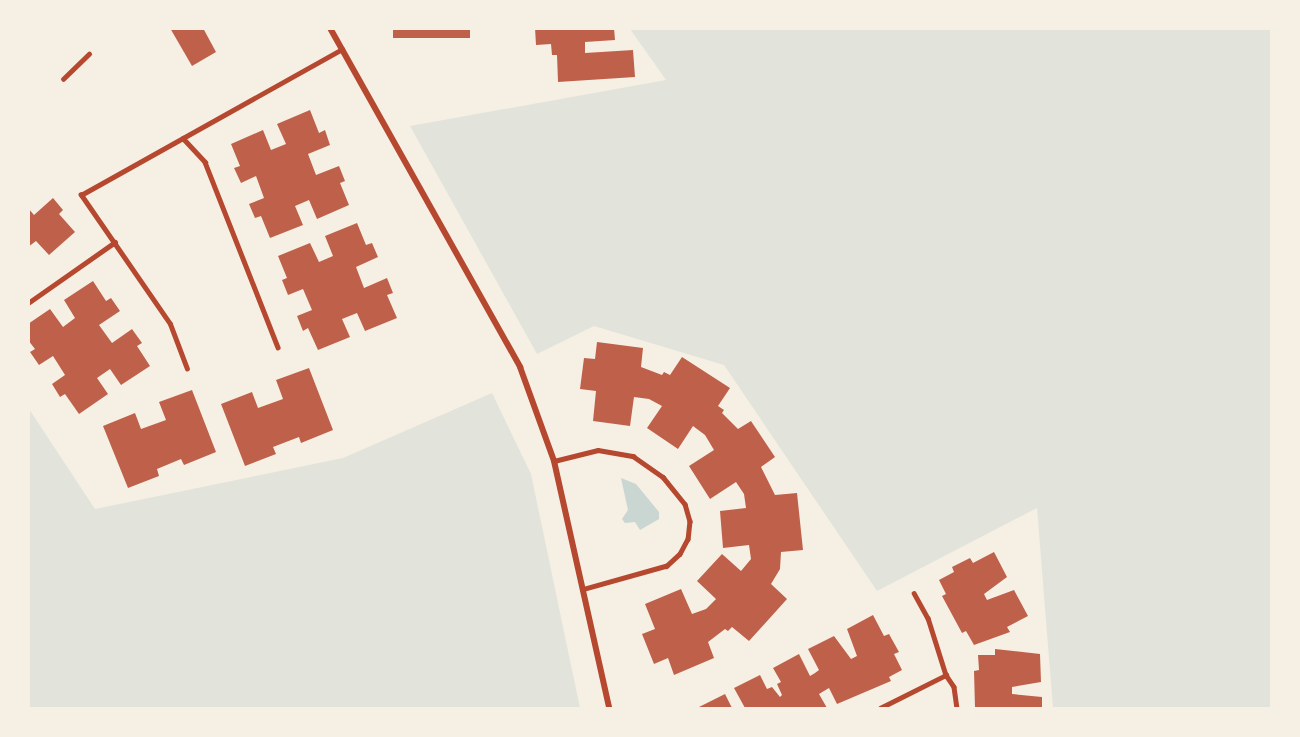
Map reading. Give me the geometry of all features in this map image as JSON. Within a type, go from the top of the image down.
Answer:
[{"type":"street","points":[[330,28],[520,367],[554,461],[585,589],[609,708]]},
{"type":"lane","points":[[187,369],[170,324],[81,195],[342,49]]},
{"type":"lane","points":[[63,79],[89,54]]},
{"type":"lane","points":[[183,138],[205,162],[278,347]]},
{"type":"lane","points":[[28,303],[115,242]]},
{"type":"lane","points":[[554,461],[598,450],[633,456],[663,477],[685,504],[690,521],[688,539],[680,554],[667,566],[585,589]]},
{"type":"lane","points":[[914,593],[927,618],[946,675],[954,687],[957,708]]},
{"type":"lane","points":[[880,708],[946,675]]},
{"type":"shaded area","points":[[630,29],[1271,29],[1271,708],[1053,708],[1037,508],[877,591],[724,365],[594,326],[537,354],[410,126],[666,80]]},
{"type":"shaded area","points":[[492,393],[531,474],[580,708],[29,708],[29,409],[95,509],[343,458]]},
{"type":"shaded area","points":[[621,478],[636,484],[659,512],[659,519],[640,530],[635,522],[625,523],[622,519],[628,510]]},
{"type":"building","points":[[170,28],[203,28],[216,52],[192,66]]},
{"type":"building","points":[[393,28],[470,28],[470,38],[393,38]]},
{"type":"building","points":[[535,28],[614,28],[615,40],[585,42],[585,53],[633,50],[635,77],[558,82],[557,55],[552,55],[551,44],[536,45]]},
{"type":"building","points":[[310,110],[319,133],[325,130],[330,145],[308,154],[316,175],[339,166],[345,181],[340,183],[349,205],[317,219],[309,200],[295,206],[303,225],[270,238],[261,216],[255,218],[249,204],[264,198],[256,176],[241,183],[234,168],[240,166],[231,144],[263,130],[271,150],[286,144],[277,124]]},
{"type":"building","points":[[53,198],[63,210],[59,214],[75,232],[49,255],[36,241],[28,247],[28,208],[34,215]]},
{"type":"building","points":[[357,223],[366,245],[372,243],[378,257],[356,267],[364,288],[387,278],[393,293],[387,295],[397,318],[365,331],[357,313],[342,319],[350,337],[318,350],[308,328],[303,331],[297,316],[312,310],[303,289],[288,295],[282,280],[287,278],[278,256],[310,243],[319,262],[333,256],[325,236]]},
{"type":"building","points":[[93,281],[106,301],[111,298],[120,311],[99,325],[112,343],[132,329],[142,343],[137,346],[150,366],[121,385],[110,369],[97,378],[108,394],[79,414],[65,394],[60,397],[52,384],[65,375],[53,356],[39,365],[30,352],[35,349],[28,340],[28,324],[50,309],[63,327],[75,318],[64,300]]},
{"type":"building","points":[[597,342],[643,348],[641,367],[662,375],[664,372],[670,375],[682,357],[730,388],[718,406],[724,410],[722,413],[738,429],[751,421],[775,457],[761,467],[775,495],[797,493],[803,550],[781,552],[780,569],[771,584],[787,599],[749,641],[732,627],[728,631],[725,629],[708,642],[714,658],[674,675],[668,658],[654,664],[642,634],[655,629],[645,604],[681,589],[692,614],[706,609],[716,599],[697,581],[722,554],[741,571],[751,559],[749,545],[723,548],[720,511],[746,508],[744,494],[736,482],[710,499],[689,466],[714,450],[705,435],[693,426],[678,449],[647,428],[662,406],[649,399],[634,397],[630,426],[593,421],[596,391],[580,389],[584,358],[595,359]]},
{"type":"building","points":[[309,368],[333,430],[301,443],[299,437],[273,447],[276,454],[245,466],[221,404],[252,392],[258,408],[283,399],[276,380]]},
{"type":"building","points":[[192,390],[216,452],[184,465],[181,459],[157,469],[159,476],[128,488],[103,426],[135,413],[141,429],[166,420],[159,402]]},
{"type":"building","points":[[994,552],[1007,577],[984,594],[987,600],[1014,590],[1028,616],[1007,627],[1010,632],[974,645],[966,631],[962,633],[942,596],[946,594],[939,580],[954,572],[952,567],[970,558],[973,563]]},
{"type":"building","points":[[873,615],[884,636],[889,634],[899,652],[894,654],[902,670],[889,677],[891,681],[837,704],[829,688],[819,694],[827,708],[745,708],[734,688],[760,675],[767,689],[772,687],[780,697],[782,695],[777,684],[781,682],[773,668],[799,654],[810,676],[819,670],[808,649],[834,636],[851,659],[857,656],[847,629]]},
{"type":"building","points":[[995,649],[1040,654],[1041,682],[1012,687],[1012,694],[1042,697],[1042,708],[975,708],[974,671],[979,670],[978,655],[995,655]]},
{"type":"building","points":[[725,694],[732,708],[699,708],[699,707]]}]
